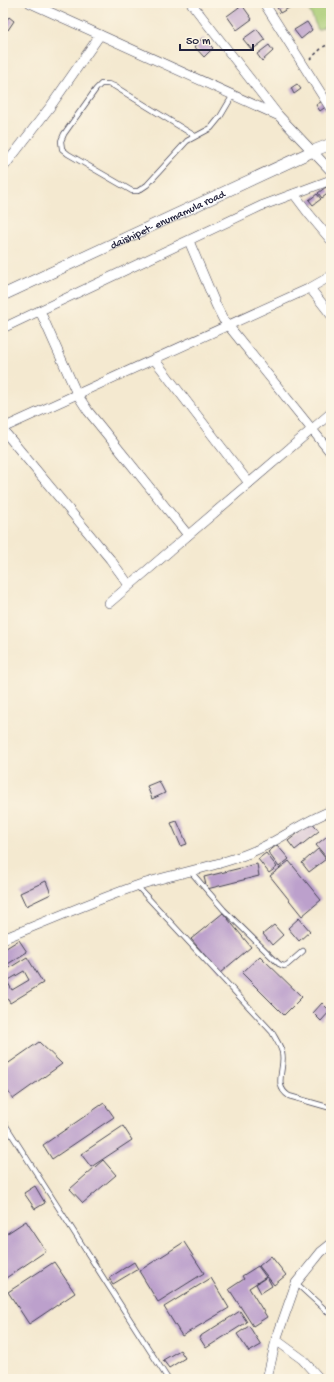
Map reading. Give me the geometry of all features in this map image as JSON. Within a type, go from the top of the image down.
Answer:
[{"type":"street","points":[[30,3],[279,116]]},
{"type":"street","points":[[191,3],[279,116],[331,171]]},
{"type":"street","points":[[264,3],[331,109]]},
{"type":"street","points":[[3,168],[50,107],[100,35]]},
{"type":"street","name":"daishipet- enumamula road","points":[[3,295],[331,144]]},
{"type":"street","points":[[3,328],[261,206],[331,180]]},
{"type":"street","points":[[294,194],[330,239]]},
{"type":"street","points":[[189,241],[223,319],[331,453]]},
{"type":"street","points":[[129,585],[110,559],[3,429],[310,288],[331,276]]},
{"type":"street","points":[[310,288],[331,315]]},
{"type":"street","points":[[40,311],[77,394],[88,411],[188,535]]},
{"type":"street","points":[[154,359],[248,483]]},
{"type":"street","points":[[109,603],[331,413]]},
{"type":"street","points":[[3,939],[137,886],[191,872],[258,850],[317,816],[331,811]]},
{"type":"street","points":[[267,1379],[276,1340],[296,1283],[321,1252],[331,1244]]},
{"type":"street","points":[[276,1340],[302,1359],[320,1379]]},
{"type":"lane","points":[[195,136],[114,86],[101,84],[64,134],[61,141],[62,149],[68,154],[132,191],[138,191],[147,185],[187,141],[211,128],[220,117],[233,95]]},
{"type":"lane","points":[[191,872],[224,910],[279,964],[284,966],[287,965],[302,950]]},
{"type":"lane","points":[[137,886],[272,1032],[282,1051],[280,1087],[284,1092],[289,1096],[331,1108]]},
{"type":"lane","points":[[3,1121],[168,1379]]},
{"type":"lane","points":[[296,1283],[331,1316]]},
{"type":"path","points":[[303,64],[323,47],[331,43]]},
{"type":"green space","points":[[306,3],[331,3],[331,23],[318,30]]},
{"type":"building","points":[[280,3],[298,3],[280,13],[276,5]]},
{"type":"building","points":[[242,5],[252,19],[237,30],[227,16]]},
{"type":"building","points":[[9,17],[14,21],[8,30],[3,25]]},
{"type":"building","points":[[307,22],[312,30],[301,39],[294,30]]},
{"type":"building","points":[[257,29],[265,40],[252,50],[243,39]]},
{"type":"building","points":[[203,38],[213,48],[204,57],[194,46]]},
{"type":"building","points":[[269,45],[273,51],[262,61],[257,54]]},
{"type":"building","points":[[297,84],[301,89],[294,94],[291,88]]},
{"type":"building","points":[[324,100],[328,105],[320,111],[316,105]]},
{"type":"building","points":[[326,187],[330,192],[322,198],[318,193]]},
{"type":"building","points":[[317,194],[321,199],[313,205],[309,200]]},
{"type":"building","points":[[159,781],[165,793],[152,799],[147,786]]},
{"type":"building","points":[[177,821],[187,844],[181,846],[171,823]]},
{"type":"building","points":[[312,822],[319,831],[295,850],[288,841]]},
{"type":"building","points":[[331,833],[331,853],[326,857],[316,845]]},
{"type":"building","points":[[277,845],[289,859],[279,867],[268,852]]},
{"type":"building","points":[[318,849],[326,859],[309,872],[302,863]]},
{"type":"building","points":[[266,853],[277,867],[269,873],[258,859]]},
{"type":"building","points":[[289,861],[321,900],[302,916],[270,876]]},
{"type":"building","points":[[257,864],[259,876],[207,889],[204,877]]},
{"type":"building","points":[[46,881],[51,894],[26,906],[20,893]]},
{"type":"building","points":[[223,913],[251,947],[220,973],[191,939]]},
{"type":"building","points":[[299,918],[310,931],[299,941],[288,928]]},
{"type":"building","points":[[274,925],[283,935],[272,945],[263,934]]},
{"type":"building","points":[[19,940],[27,952],[3,967],[3,950]]},
{"type":"building","points":[[260,956],[302,997],[284,1015],[242,973]]},
{"type":"building","points":[[27,957],[43,983],[10,1003],[3,992],[3,972]],"holes":[[[24,971],[29,980],[12,990],[7,981]]]},
{"type":"building","points":[[322,1003],[330,1011],[321,1021],[313,1013]]},
{"type":"building","points":[[39,1042],[62,1064],[13,1099],[3,1084],[3,1067]]},
{"type":"building","points":[[104,1103],[114,1117],[52,1159],[43,1145]]},
{"type":"building","points":[[123,1126],[132,1140],[91,1167],[81,1154]]},
{"type":"building","points":[[103,1160],[116,1175],[83,1203],[70,1189]]},
{"type":"building","points":[[35,1186],[45,1203],[35,1209],[24,1193]]},
{"type":"building","points":[[26,1221],[46,1251],[3,1280],[3,1236]]},
{"type":"building","points":[[184,1242],[204,1273],[158,1302],[139,1271]]},
{"type":"building","points":[[271,1256],[286,1275],[274,1285],[259,1266]]},
{"type":"building","points":[[54,1262],[75,1293],[29,1324],[8,1292]]},
{"type":"building","points":[[134,1262],[138,1269],[113,1284],[109,1278]]},
{"type":"building","points":[[258,1266],[266,1277],[249,1288],[267,1317],[253,1326],[229,1289],[244,1279],[242,1276]]},
{"type":"building","points":[[267,1277],[272,1286],[261,1293],[256,1284]]},
{"type":"building","points":[[211,1278],[229,1308],[182,1336],[164,1307]]},
{"type":"building","points":[[240,1311],[247,1322],[206,1348],[199,1337]]},
{"type":"building","points":[[249,1326],[261,1345],[249,1352],[237,1334]]},
{"type":"building","points":[[180,1350],[185,1358],[169,1368],[163,1360]]}]
